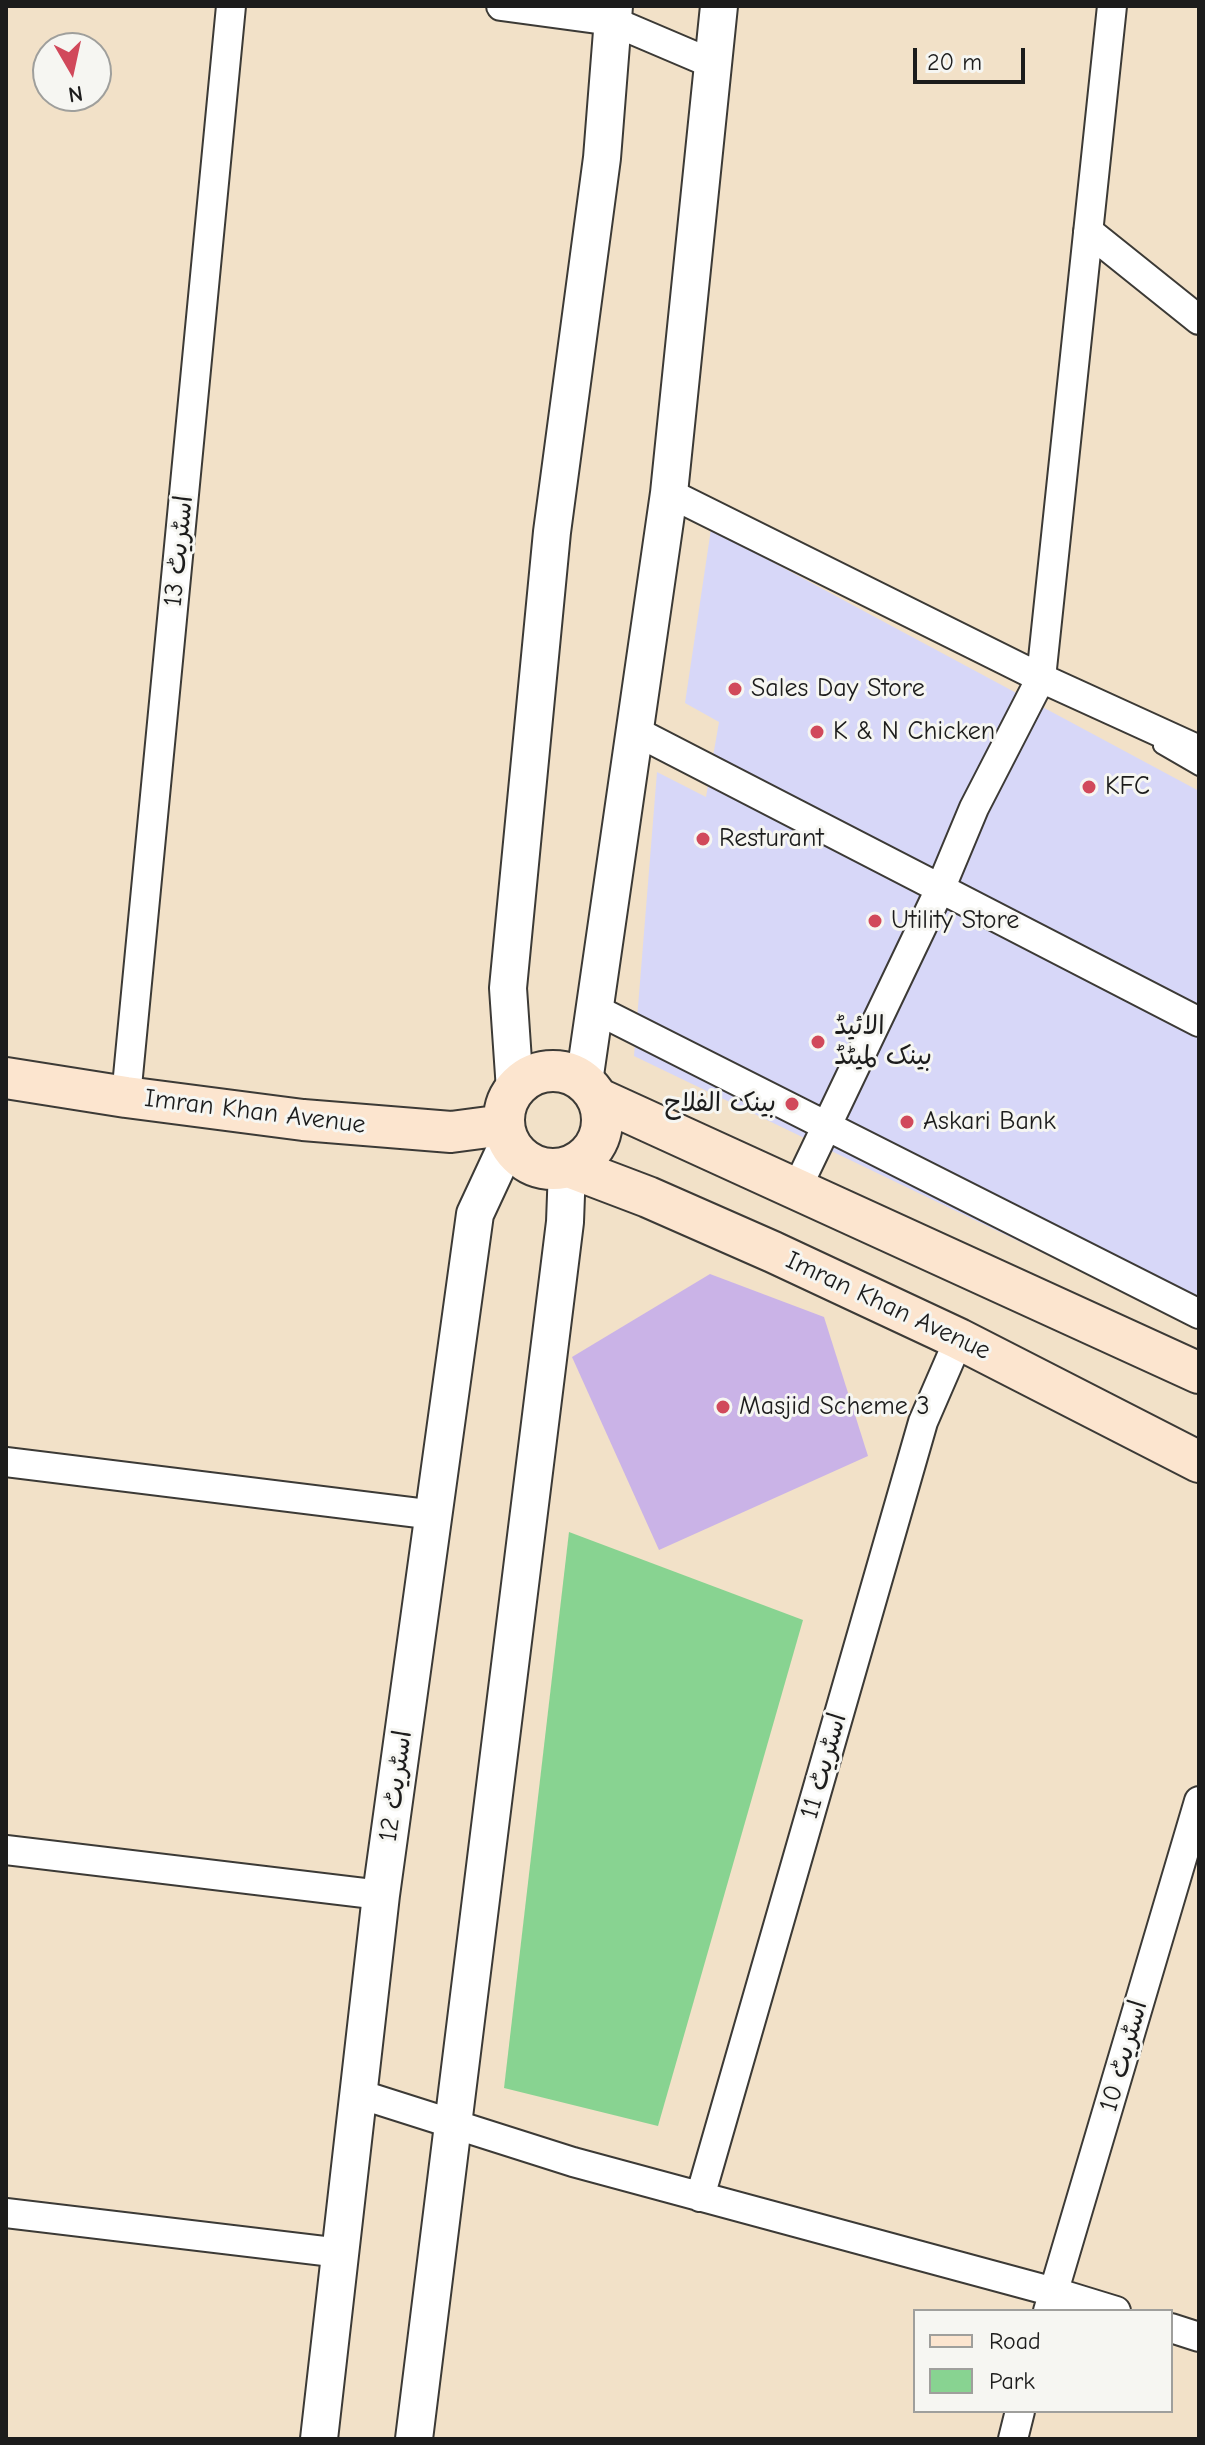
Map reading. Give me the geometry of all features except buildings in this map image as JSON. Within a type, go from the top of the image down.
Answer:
[{"type":"main road","points":[[591,1090],[602,1111],[599,1139],[581,1160],[568,1167],[553,1169],[527,1161],[516,1153],[509,1119],[526,1079],[556,1071],[571,1074],[591,1090],[796,1190],[1199,1373]]},
{"type":"main road","name":"Imran Khan Avenue","points":[[6,1078],[303,1120],[415,1130],[451,1132],[509,1119]]},
{"type":"main road","name":"Imran Khan Avenue","points":[[568,1167],[648,1197],[959,1339],[1199,1462]]},
{"type":"street","name":"اسٹریٹ 13","points":[[126,1097],[231,6]]},
{"type":"street","points":[[501,6],[613,13],[713,64]]},
{"type":"street","points":[[591,1090],[593,1008],[669,493],[719,6]]},
{"type":"street","points":[[796,1190],[941,887],[974,808],[1041,678],[1112,6]]},
{"type":"street","points":[[509,1119],[508,988],[552,532],[602,158],[613,13]]},
{"type":"street","points":[[1088,231],[1199,320]]},
{"type":"street","points":[[669,493],[1041,678],[1199,750]]},
{"type":"street","points":[[635,731],[1199,1022]]},
{"type":"street","points":[[593,1008],[1199,1314]]},
{"type":"street","name":"اسٹریٹ 12","points":[[319,2439],[381,1895],[475,1214],[509,1119]]},
{"type":"street","points":[[414,2439],[565,1222],[568,1167]]},
{"type":"street","name":"اسٹریٹ 11","points":[[700,2197],[923,1422],[959,1339]]},
{"type":"street","points":[[6,1462],[435,1515]]},
{"type":"street","name":"اسٹریٹ 10","points":[[1051,2301],[1199,1801]]},
{"type":"street","points":[[6,1850],[381,1895]]},
{"type":"street","points":[[359,2094],[573,2162],[1051,2301],[1103,2309]]},
{"type":"street","points":[[6,2213],[341,2253]]},
{"type":"street","points":[[1173,2329],[1199,2337]]},
{"type":"street","points":[[1013,2439],[1020,2413]]},
{"type":"lane","points":[[1041,678],[1199,768]]},
{"type":"shaded area","points":[[711,529],[1199,791],[1199,1328],[634,1056],[657,772],[706,797],[719,722],[685,703]]},
{"type":"green space","points":[[569,1532],[803,1620],[658,2126],[504,2088]]},
{"type":"place","name":"Sales Day Store","points":[[735,689]]},
{"type":"place","name":"K & N Chicken","points":[[817,732]]},
{"type":"place","name":"KFC","points":[[1089,787]]},
{"type":"place","name":"Resturant","points":[[703,839]]},
{"type":"place","name":"Utility Store","points":[[875,921]]},
{"type":"place","name":"الائیڈ بینک لمیٹڈ","points":[[818,1042]]},
{"type":"place","name":"بینک الفلاح","points":[[792,1104]]},
{"type":"place","name":"Askari Bank","points":[[907,1122]]},
{"type":"place","name":"Masjid Scheme 3","points":[[723,1407]]}]
